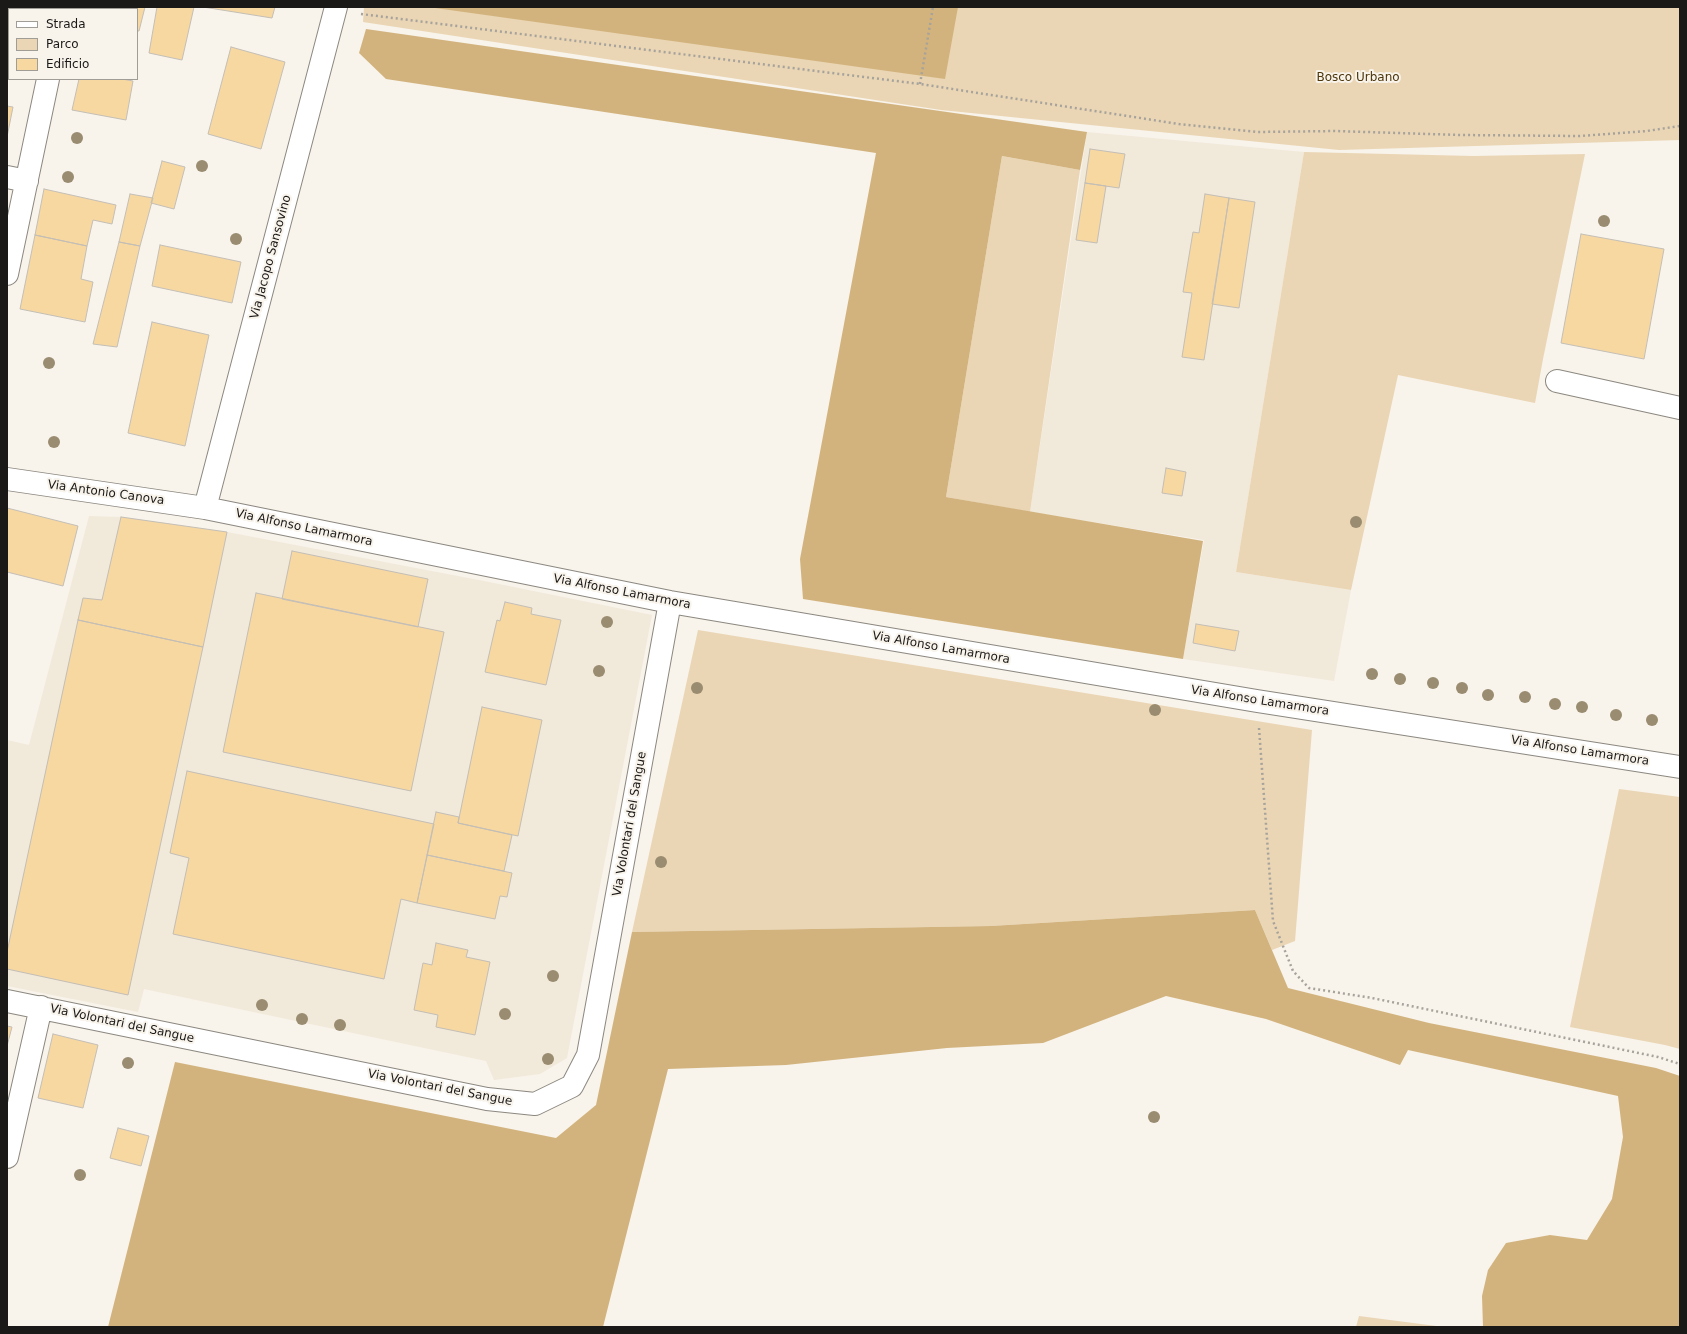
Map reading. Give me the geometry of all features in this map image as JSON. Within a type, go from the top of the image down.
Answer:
[{"type":"street","name":"Via Jacopo Sansovino","points":[[205,508],[335,9]]},
{"type":"street","points":[[7,274],[17,179],[48,80]]},
{"type":"street","points":[[1558,381],[1680,408]]},
{"type":"street","name":"Via Antonio Canova","points":[[7,478],[205,508]]},
{"type":"street","name":"Via Alfonso Lamarmora","points":[[205,508],[670,602],[1257,701],[1680,767]]},
{"type":"street","name":"Via Volontari del Sangue","points":[[7,1001],[487,1099],[535,1104],[572,1086],[588,1055],[670,602]]},
{"type":"street","points":[[7,1157],[41,1007]]},
{"type":"path","points":[[920,84],[933,7]]},
{"type":"path","points":[[335,9],[920,84],[1179,124],[1257,132],[1335,132],[1460,136],[1580,136],[1647,131],[1680,126]]},
{"type":"path","points":[[1257,701],[1273,921],[1293,971],[1309,988],[1372,998],[1658,1057],[1680,1064]]},
{"type":"shaded area","points":[[428,7],[958,7],[945,79]]},
{"type":"shaded area","points":[[366,29],[1087,132],[1080,170],[1002,156],[946,497],[1203,541],[1183,659],[803,599],[800,559],[876,153],[386,79],[359,53]]},
{"type":"shaded area","points":[[1087,132],[1304,152],[1236,572],[1351,590],[1334,681],[1183,659],[1204,540],[1030,512]]},
{"type":"shaded area","points":[[89,516],[121,517],[227,532],[652,615],[567,1058],[540,1074],[494,1080],[486,1061],[144,989],[138,1012],[7,986],[7,740],[29,745]]},
{"type":"shaded area","points":[[1255,910],[1288,988],[1429,1023],[1656,1068],[1680,1076],[1679,1327],[1483,1327],[1482,1296],[1488,1270],[1506,1243],[1550,1235],[1587,1240],[1612,1199],[1623,1137],[1618,1096],[1408,1050],[1400,1065],[1266,1019],[1166,996],[1043,1043],[947,1048],[786,1065],[668,1069],[603,1327],[108,1327],[175,1062],[556,1138],[596,1105],[632,932],[991,926]]},
{"type":"green space","name":"Bosco Urbano","points":[[364,7],[1680,7],[1680,140],[1339,150],[941,110],[363,22]]},
{"type":"green space","points":[[1304,152],[1473,156],[1585,154],[1535,403],[1398,375],[1351,590],[1236,572]]},
{"type":"green space","points":[[1002,156],[1080,170],[1030,512],[946,497]]},
{"type":"green space","points":[[698,630],[1312,730],[1295,941],[1272,950],[1255,910],[991,926],[632,932]]},
{"type":"green space","points":[[1619,789],[1680,797],[1680,1049],[1570,1027]]},
{"type":"green space","points":[[1359,1316],[1444,1327],[1356,1327]]},
{"type":"building","points":[[145,7],[139,31],[138,8],[94,8]]},
{"type":"building","points":[[157,7],[194,7],[182,60],[149,53]]},
{"type":"building","points":[[203,7],[275,7],[272,18]]},
{"type":"building","points":[[231,47],[285,62],[261,149],[208,134]]},
{"type":"building","points":[[79,80],[133,81],[126,120],[72,110]]},
{"type":"building","points":[[7,106],[13,107],[7,137]]},
{"type":"building","points":[[1090,149],[1125,154],[1119,188],[1085,183]]},
{"type":"building","points":[[162,161],[185,167],[174,209],[151,203]]},
{"type":"building","points":[[1085,183],[1106,186],[1097,243],[1076,240]]},
{"type":"building","points":[[44,189],[116,205],[112,224],[93,220],[87,246],[35,235]]},
{"type":"building","points":[[130,194],[153,198],[140,246],[119,242]]},
{"type":"building","points":[[1205,194],[1229,198],[1204,360],[1182,357],[1192,293],[1183,292],[1193,232],[1199,233]]},
{"type":"building","points":[[1229,198],[1255,202],[1239,308],[1212,304]]},
{"type":"building","points":[[1581,234],[1664,249],[1644,359],[1561,343]]},
{"type":"building","points":[[35,235],[87,246],[81,279],[93,282],[85,322],[20,309]]},
{"type":"building","points":[[119,242],[140,246],[117,347],[93,344]]},
{"type":"building","points":[[160,245],[241,262],[232,303],[152,286]]},
{"type":"building","points":[[152,322],[209,335],[185,446],[128,433]]},
{"type":"building","points":[[1166,468],[1186,472],[1182,496],[1162,493]]},
{"type":"building","points":[[7,508],[78,526],[63,586],[7,572]]},
{"type":"building","points":[[121,517],[227,532],[203,647],[78,620],[83,598],[102,600]]},
{"type":"building","points":[[292,551],[428,579],[418,627],[282,599]]},
{"type":"building","points":[[256,593],[444,632],[411,791],[223,752]]},
{"type":"building","points":[[505,602],[532,608],[531,614],[561,620],[546,685],[485,672],[497,620],[500,621]]},
{"type":"building","points":[[78,620],[203,647],[128,995],[7,969],[7,952]]},
{"type":"building","points":[[1196,624],[1239,631],[1235,651],[1193,643]]},
{"type":"building","points":[[482,707],[542,720],[518,836],[458,823]]},
{"type":"building","points":[[187,771],[434,824],[417,903],[401,899],[384,979],[173,934],[189,858],[170,853]]},
{"type":"building","points":[[436,812],[459,817],[458,823],[512,835],[504,871],[427,855]]},
{"type":"building","points":[[427,855],[512,873],[507,897],[500,896],[495,919],[417,903]]},
{"type":"building","points":[[436,943],[468,950],[466,957],[490,962],[475,1035],[436,1027],[438,1015],[414,1010],[423,963],[432,965]]},
{"type":"building","points":[[7,1026],[12,1027],[7,1046]]},
{"type":"building","points":[[53,1034],[98,1045],[83,1108],[38,1098]]},
{"type":"building","points":[[118,1128],[149,1136],[141,1166],[110,1158]]}]
